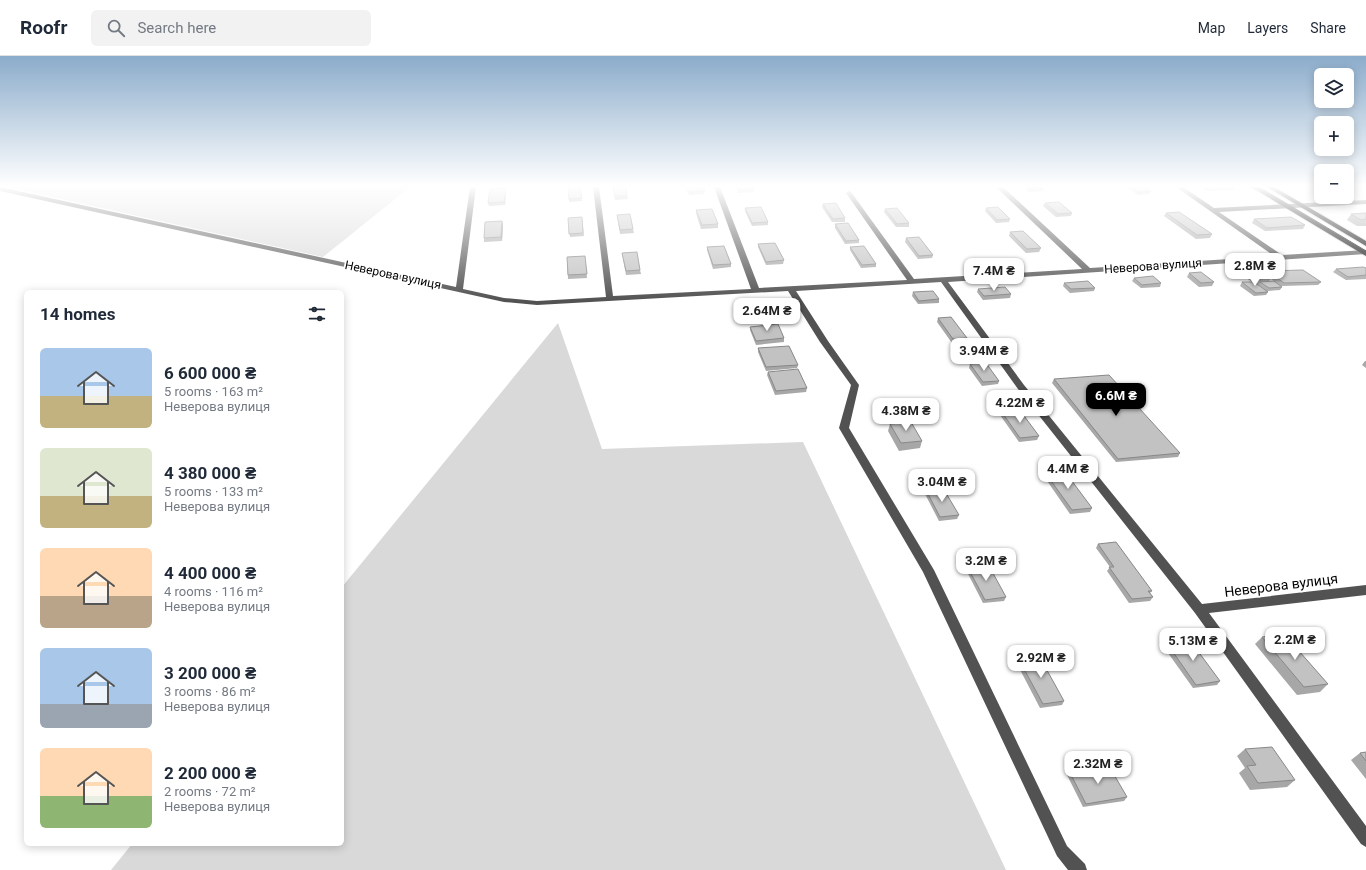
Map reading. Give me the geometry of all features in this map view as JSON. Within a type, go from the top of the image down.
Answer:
[{"type":"main road","points":[[1317,225],[1365,253]]},
{"type":"main road","points":[[1333,225],[1366,244]]},
{"type":"street","name":"Неверова вулиця","points":[[165,225],[504,300],[524,302],[610,300],[1365,253]]},
{"type":"street","points":[[459,289],[468,225]]},
{"type":"street","points":[[601,225],[610,300]]},
{"type":"street","points":[[731,225],[756,291]]},
{"type":"street","points":[[872,225],[912,282]]},
{"type":"street","points":[[1040,225],[1088,270]]},
{"type":"street","points":[[1235,225],[1281,258]]},
{"type":"street","points":[[943,280],[1021,387],[1199,609],[1366,839]]},
{"type":"street","points":[[791,289],[824,342],[855,386],[844,428],[928,570],[1062,851],[1079,870]]},
{"type":"street","name":"Неверова вулиця","points":[[1199,609],[1366,590]]},
{"type":"shaded area","points":[[178,225],[363,225],[323,257]]},
{"type":"shaded area","points":[[558,323],[602,449],[803,442],[1006,870],[111,870],[130,846],[344,846],[344,585]]},
{"type":"building","points":[[485,225],[502,225],[501,237],[484,238]]},
{"type":"building","points":[[568,225],[582,225],[583,233],[569,234]]},
{"type":"building","points":[[619,225],[632,225],[633,229],[620,230]]},
{"type":"building","points":[[836,225],[849,225],[859,240],[846,241]]},
{"type":"building","points":[[1183,225],[1198,225],[1212,234],[1197,235]]},
{"type":"building","points":[[1263,225],[1305,225],[1267,228]]},
{"type":"building","points":[[1023,231],[1041,248],[1027,249],[1010,232]]},
{"type":"building","points":[[919,237],[933,255],[919,256],[906,238]]},
{"type":"building","points":[[775,243],[784,260],[766,262],[758,244]]},
{"type":"building","points":[[724,246],[731,264],[713,265],[707,247]]},
{"type":"building","points":[[864,246],[876,264],[862,265],[850,247]]},
{"type":"building","points":[[637,252],[640,270],[626,271],[622,253]]},
{"type":"building","points":[[585,256],[587,274],[568,275],[567,257]]},
{"type":"building","points":[[1366,268],[1366,275],[1348,277],[1336,269]]},
{"type":"building","points":[[1303,270],[1321,282],[1284,283],[1267,271]]},
{"type":"building","points":[[1201,272],[1214,282],[1201,283],[1189,273]]},
{"type":"building","points":[[1262,272],[1271,278],[1256,279],[1247,273]]},
{"type":"building","points":[[1153,276],[1161,283],[1142,285],[1134,278]]},
{"type":"building","points":[[1088,281],[1095,288],[1071,289],[1064,283]]},
{"type":"building","points":[[1274,281],[1282,287],[1269,288],[1260,282]]},
{"type":"building","points":[[1242,282],[1254,282],[1268,292],[1256,293]]},
{"type":"building","points":[[1005,287],[1011,294],[984,296],[978,289]]},
{"type":"building","points":[[933,291],[939,299],[919,301],[913,292]]},
{"type":"building","points":[[769,303],[775,317],[748,319],[742,306]]},
{"type":"building","points":[[951,317],[967,338],[953,339],[938,318]]},
{"type":"building","points":[[778,324],[784,338],[756,341],[750,327]]},
{"type":"building","points":[[789,346],[798,365],[766,367],[758,348]]},
{"type":"building","points":[[986,363],[999,381],[983,382],[970,364]]},
{"type":"building","points":[[798,369],[807,388],[776,391],[768,372]]},
{"type":"building","points":[[1109,375],[1180,453],[1118,459],[1054,379]]},
{"type":"building","points":[[1019,409],[1039,436],[1020,438],[1001,411]]},
{"type":"building","points":[[911,422],[922,441],[901,443],[890,424]]},
{"type":"building","points":[[1063,469],[1092,508],[1072,510],[1044,471]]},
{"type":"building","points":[[943,488],[959,515],[940,517],[926,490]]},
{"type":"building","points":[[1116,542],[1152,591],[1148,591],[1153,597],[1132,599],[1109,567],[1114,567],[1098,544]]},
{"type":"building","points":[[988,564],[1006,597],[985,600],[967,566]]},
{"type":"building","points":[[1284,634],[1328,684],[1304,687],[1262,637]]},
{"type":"building","points":[[1189,639],[1220,681],[1196,685],[1166,642]]},
{"type":"building","points":[[1038,654],[1064,701],[1043,704],[1017,656]]},
{"type":"building","points":[[1272,747],[1295,780],[1258,783],[1247,766],[1256,765],[1245,749]]},
{"type":"building","points":[[1366,752],[1366,761],[1360,753]]},
{"type":"building","points":[[1109,766],[1127,797],[1086,804],[1069,771]]},
{"type":"tram line","points":[[1323,225],[1366,251]]}]
